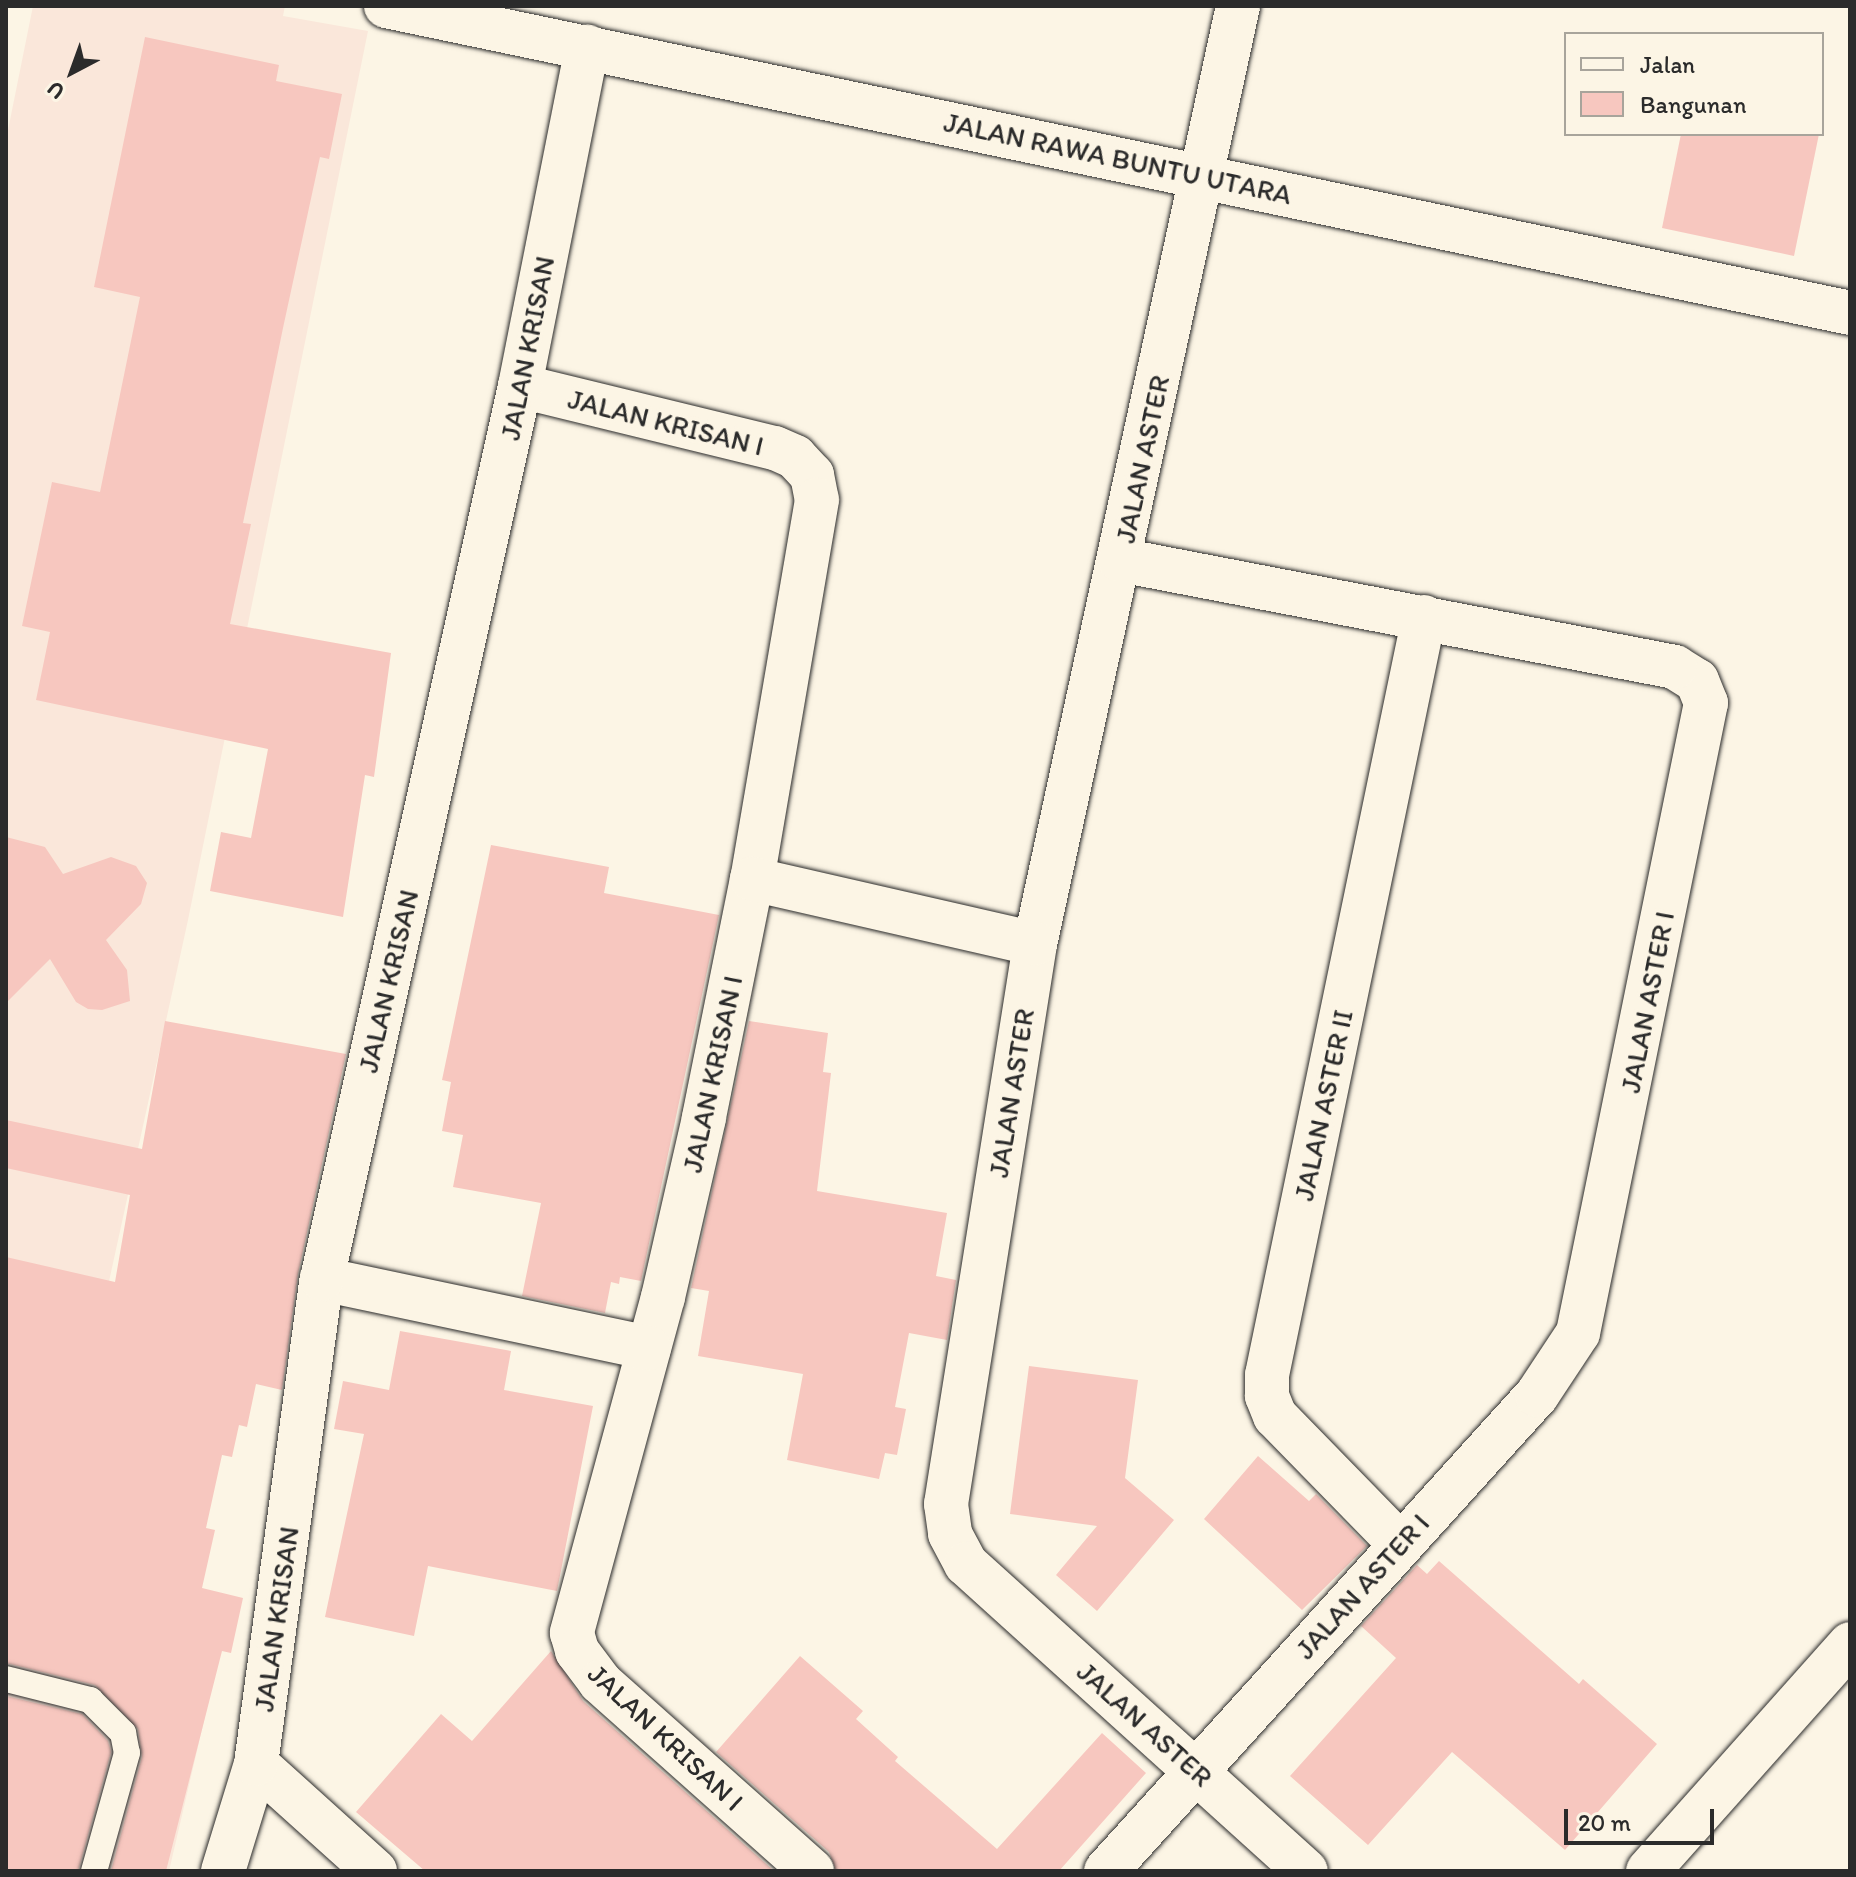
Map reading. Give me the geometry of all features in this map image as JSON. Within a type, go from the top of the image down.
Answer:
[{"type":"street","name":"JALAN RAWA BUNTU UTARA","points":[[386,6],[1204,175],[1850,313]]},
{"type":"street","name":"JALAN ASTER","points":[[1238,6],[1204,175],[1035,944],[946,1504],[950,1534],[966,1564],[1306,1871]]},
{"type":"street","name":"JALAN KRISAN","points":[[223,1871],[256,1764],[322,1279],[520,386],[587,47]]},
{"type":"street","name":"JALAN KRISAN I","points":[[520,386],[775,448],[795,457],[812,475],[817,500],[752,879],[704,1118],[649,1348],[572,1618],[574,1642],[600,1682],[812,1871]]},
{"type":"street","name":"JALAN ASTER I","points":[[1106,1871],[1537,1395],[1578,1333],[1706,703],[1697,681],[1675,667],[1120,560]]},
{"type":"street","name":"JALAN ASTER II","points":[[1400,1544],[1275,1416],[1267,1396],[1267,1375],[1424,617]]},
{"type":"street","points":[[752,879],[1035,944]]},
{"type":"street","points":[[322,1279],[649,1348]]},
{"type":"street","points":[[1648,1871],[1850,1644]]},
{"type":"street","points":[[256,1764],[375,1871]]},
{"type":"lane","points":[[6,1679],[90,1700],[123,1733],[127,1753],[94,1871]]},
{"type":"shaded area","points":[[33,6],[285,6],[283,16],[368,31],[188,920],[37,1611],[220,1652],[169,1871],[6,1871],[6,140]]},
{"type":"building","points":[[145,37],[279,65],[276,81],[342,94],[329,159],[320,157],[283,328],[243,523],[251,524],[230,624],[391,653],[374,777],[365,775],[343,917],[210,891],[221,832],[251,838],[268,749],[36,700],[50,632],[22,626],[52,482],[100,492],[140,297],[94,287]]},
{"type":"building","points":[[1681,136],[1819,136],[1794,256],[1662,228]]},
{"type":"building","points":[[6,837],[45,847],[63,874],[111,857],[136,866],[147,883],[141,904],[106,940],[127,970],[130,1001],[102,1010],[88,1009],[76,1002],[50,959],[6,1003]]},
{"type":"building","points":[[491,845],[609,867],[604,893],[719,915],[641,1281],[620,1277],[619,1284],[611,1282],[605,1313],[522,1296],[541,1203],[453,1187],[463,1135],[442,1131],[451,1082],[442,1080]]},
{"type":"building","points":[[165,1021],[346,1054],[298,1274],[282,1390],[256,1384],[247,1427],[239,1425],[232,1457],[222,1455],[206,1528],[215,1530],[202,1588],[243,1598],[231,1653],[222,1651],[166,1871],[111,1871],[142,1757],[138,1729],[95,1685],[6,1663],[6,1257],[115,1282],[130,1195],[6,1168],[6,1120],[142,1149]]},
{"type":"building","points":[[749,1021],[828,1033],[823,1072],[831,1073],[817,1191],[947,1213],[936,1276],[956,1280],[947,1340],[909,1333],[895,1407],[906,1409],[897,1455],[885,1453],[879,1479],[787,1460],[803,1374],[698,1356],[709,1291],[691,1288]]},
{"type":"building","points":[[400,1331],[511,1351],[504,1390],[593,1406],[557,1591],[428,1566],[414,1636],[325,1617],[364,1434],[334,1429],[343,1381],[389,1390]]},
{"type":"building","points":[[1029,1366],[1138,1380],[1125,1478],[1174,1520],[1097,1611],[1056,1575],[1097,1526],[1010,1514]]},
{"type":"building","points":[[1258,1456],[1309,1501],[1316,1494],[1367,1546],[1302,1610],[1204,1519]]},
{"type":"building","points":[[1439,1561],[1579,1684],[1583,1679],[1657,1744],[1565,1850],[1452,1752],[1368,1845],[1290,1776],[1396,1658],[1361,1626],[1417,1565],[1427,1574]]},
{"type":"building","points":[[551,1651],[583,1701],[774,1871],[425,1871],[356,1812],[441,1714],[472,1741]]},
{"type":"building","points":[[800,1656],[863,1711],[856,1719],[898,1757],[895,1761],[997,1849],[1102,1733],[1146,1773],[1059,1871],[836,1871],[829,1852],[716,1752]]},
{"type":"building","points":[[6,1696],[82,1714],[108,1741],[111,1752],[78,1871],[6,1871]]}]
